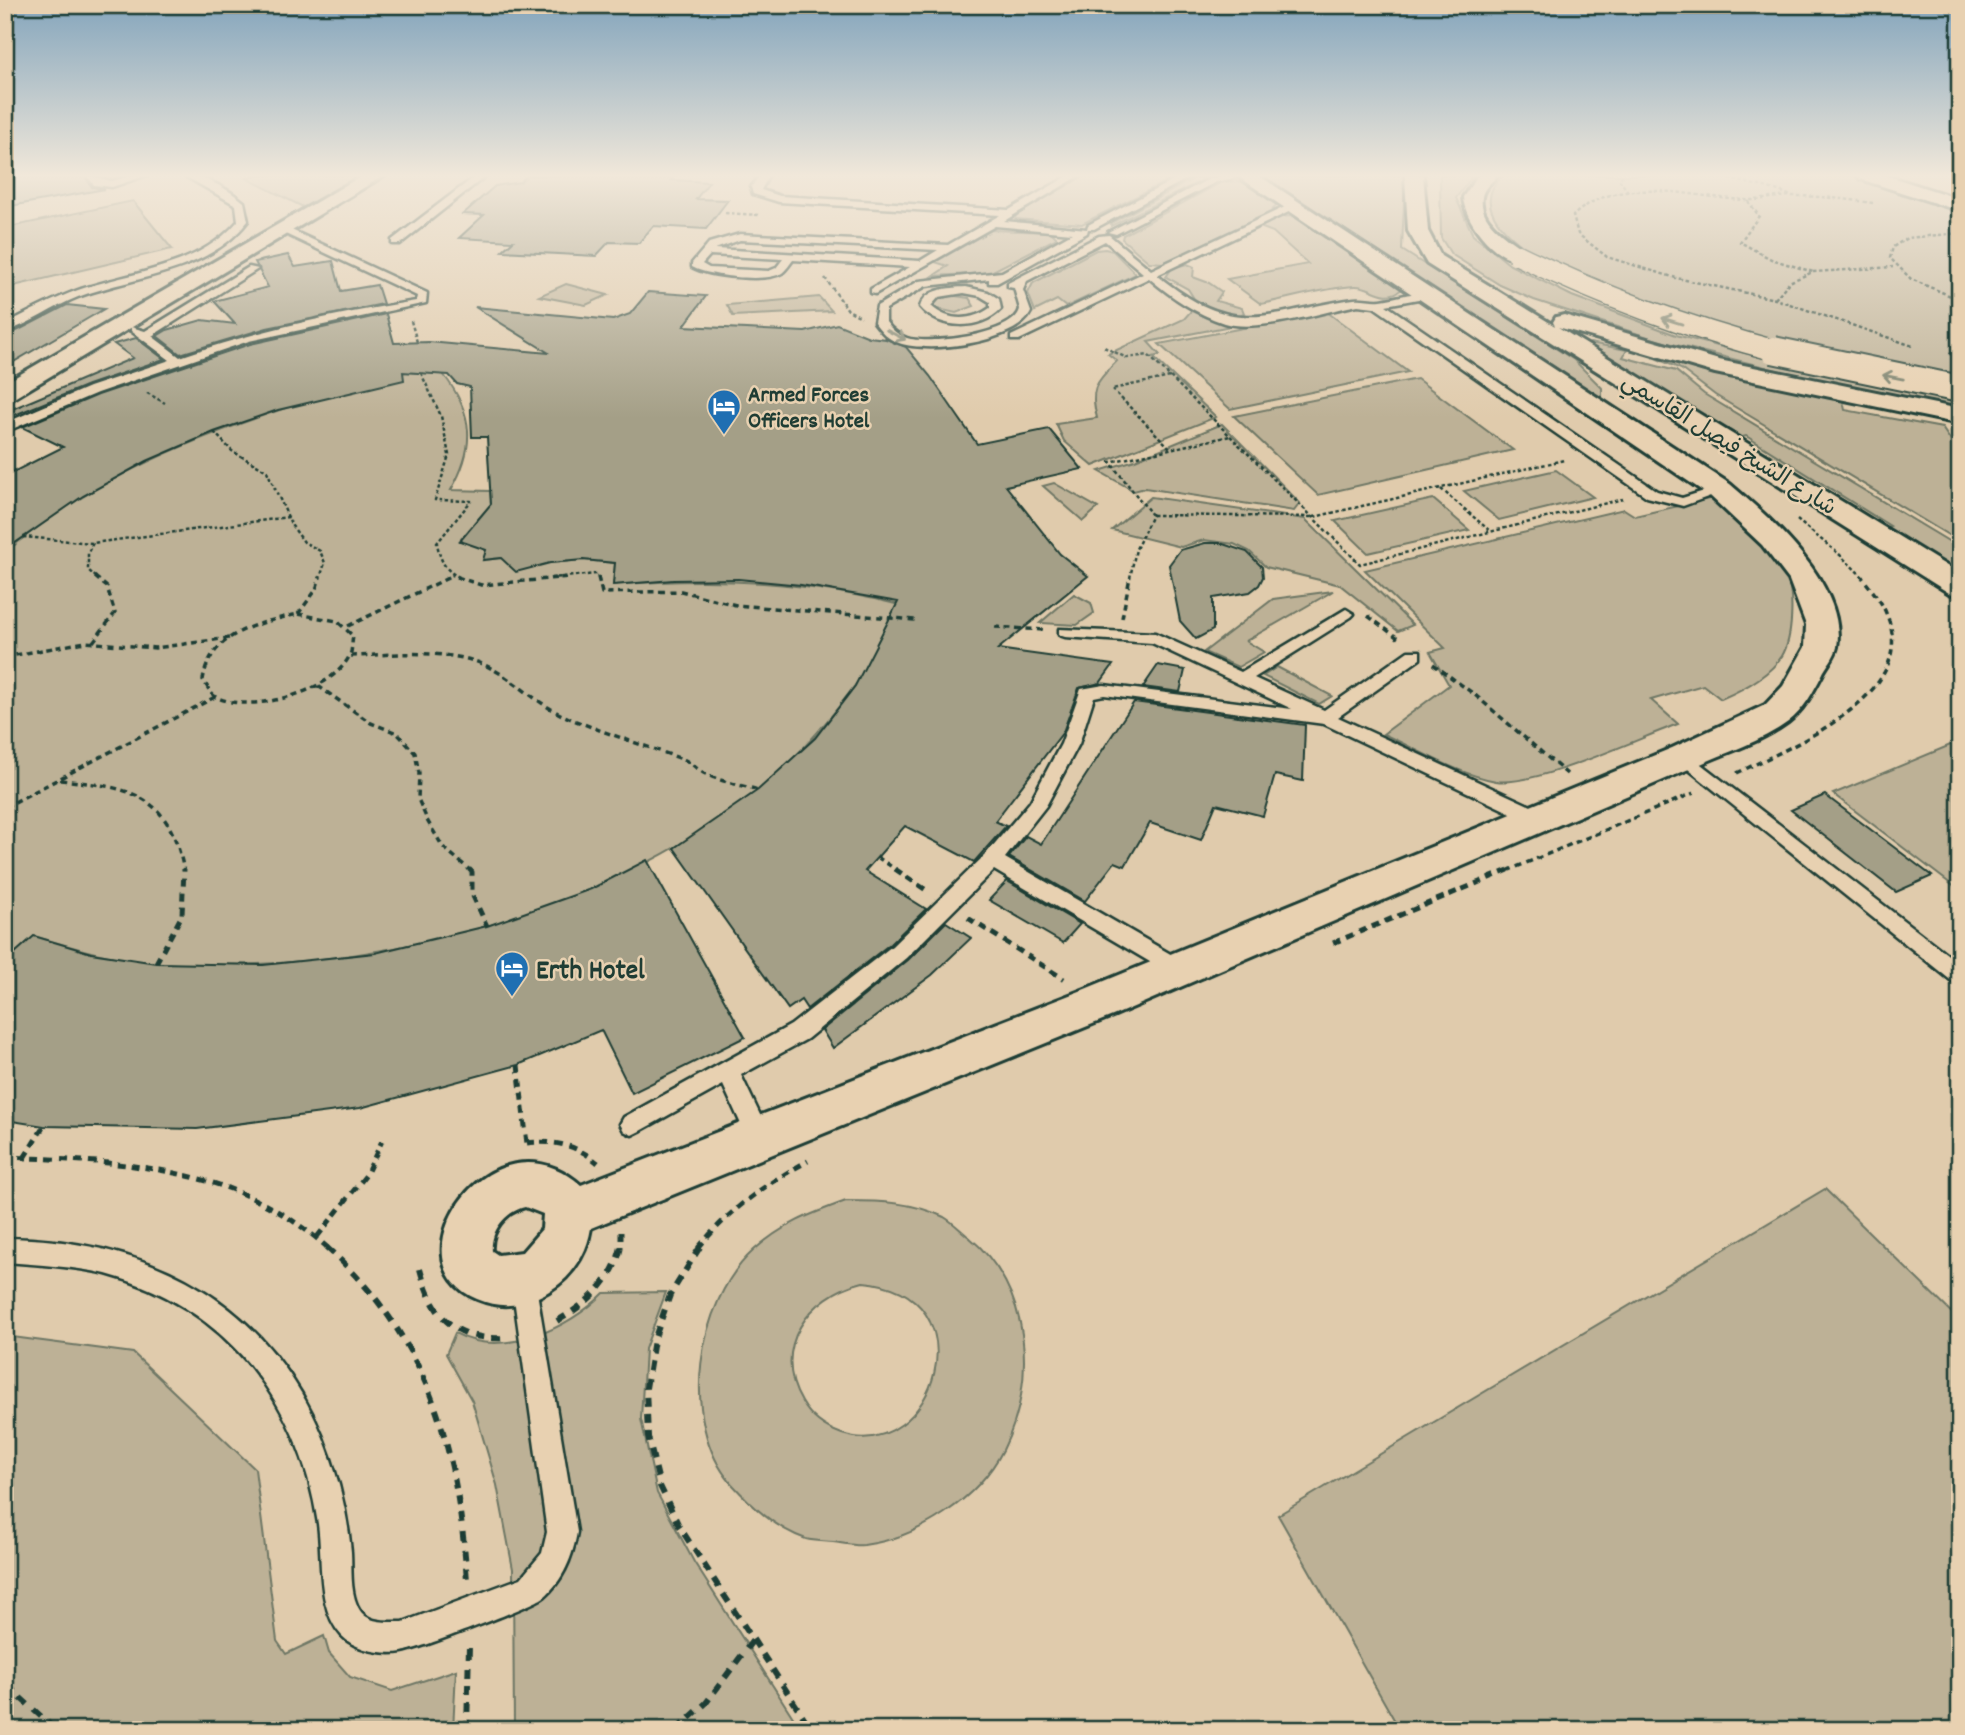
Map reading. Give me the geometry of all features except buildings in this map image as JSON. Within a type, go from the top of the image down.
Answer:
[{"type":"main road","points":[[5,393],[236,256]]},
{"type":"main road","points":[[569,1213],[1100,1002],[1684,757],[1776,714],[1799,691],[1821,649],[1822,627],[1807,584],[1774,538],[1720,490],[1366,256]]},
{"type":"main road","name":"شارع الشيخ فيصل القاسمي","points":[[1434,256],[1459,276],[1501,299],[1960,587]]},
{"type":"main road","points":[[1518,256],[1587,290],[1713,334],[1829,364],[1960,389]]},
{"type":"main road","name":"شارع الشيخ فيصل القاسمي","points":[[1501,299],[1607,337],[1772,379],[1960,417]]},
{"type":"main road","points":[[1574,346],[1590,338],[1607,337]]},
{"type":"main road","points":[[532,1184],[554,1190],[564,1200],[569,1213],[569,1229],[562,1245],[551,1260],[524,1277],[502,1282],[486,1278],[474,1269],[467,1256],[466,1241],[470,1224],[492,1197],[508,1188],[532,1184]]},
{"type":"lane","points":[[5,329],[69,297],[194,256]]},
{"type":"lane","points":[[5,428],[93,390],[177,359],[246,338],[332,318],[421,303],[423,295],[340,256]]},
{"type":"lane","points":[[703,256],[696,265],[707,271],[775,273],[790,257]]},
{"type":"lane","points":[[773,256],[921,264]]},
{"type":"lane","points":[[875,291],[936,256]]},
{"type":"lane","points":[[1038,256],[966,290],[936,294],[927,300],[925,307],[943,319],[975,320],[996,309],[997,294],[1069,256]]},
{"type":"lane","points":[[1130,256],[1179,299],[1227,320],[1241,323],[1358,302],[1377,304],[1425,295]]},
{"type":"lane","points":[[1015,338],[1188,256]]},
{"type":"lane","points":[[145,336],[253,269]]},
{"type":"lane","points":[[1002,275],[923,283],[881,308],[880,322],[894,336],[913,342],[958,344],[977,340],[1016,322],[1024,315],[1026,308],[1017,290],[1022,281]]},
{"type":"lane","points":[[966,290],[984,294],[995,301]]},
{"type":"lane","points":[[1377,304],[1652,494],[1683,502],[1720,490]]},
{"type":"lane","points":[[125,322],[177,359]]},
{"type":"lane","points":[[1242,678],[1346,614]]},
{"type":"lane","points":[[1065,632],[1155,638],[1537,817]]},
{"type":"lane","points":[[632,1124],[729,1073],[799,1032],[899,952],[992,860],[1037,806],[1070,744],[1084,696],[1092,690],[1323,719],[1414,655]]},
{"type":"lane","points":[[1684,757],[1960,976]]},
{"type":"lane","points":[[992,860],[1179,969]]},
{"type":"lane","points":[[729,1073],[759,1138]]},
{"type":"lane","points":[[6,1250],[104,1262],[150,1276],[192,1295],[230,1322],[262,1357],[286,1390],[310,1440],[333,1523],[340,1601],[348,1619],[361,1632],[380,1638],[403,1637],[531,1589],[552,1565],[561,1541],[560,1517],[524,1277]]},
{"type":"path","points":[[1606,256],[1676,278],[1775,299],[1923,349]]},
{"type":"path","points":[[1765,256],[1813,272]]},
{"type":"path","points":[[1891,256],[1894,267]]},
{"type":"path","points":[[1775,299],[1789,282],[1813,272],[1894,267],[1942,295],[1960,300]]},
{"type":"path","points":[[823,274],[848,310],[880,322]]},
{"type":"path","points":[[1104,347],[1127,358],[1148,355],[1360,564],[1652,494]]},
{"type":"path","points":[[421,373],[441,416],[449,455],[435,500],[471,501],[437,543],[440,561],[453,575],[481,585],[597,574],[603,593],[681,591],[736,605],[915,620]]},
{"type":"path","points":[[1170,449],[1112,389],[1171,377]]},
{"type":"path","points":[[214,432],[232,451],[267,471],[304,542],[320,551],[326,564],[316,590],[298,614]]},
{"type":"path","points":[[1152,515],[1110,462],[1231,436]]},
{"type":"path","points":[[1152,515],[1314,517],[1592,454]]},
{"type":"path","points":[[1440,489],[1490,531]]},
{"type":"path","points":[[1119,636],[1136,549],[1152,515]]},
{"type":"path","points":[[23,537],[93,544],[289,517]]},
{"type":"path","points":[[93,544],[88,552],[88,570],[107,587],[115,613],[93,642]]},
{"type":"path","points":[[348,626],[453,575]]},
{"type":"path","points":[[298,614],[327,616],[348,626],[354,639],[351,656],[338,672],[318,686],[281,700],[244,704],[215,697],[203,680],[208,659],[230,638],[263,622],[298,614]]},
{"type":"path","points":[[1366,615],[1399,639]]},
{"type":"path","points":[[995,627],[1065,632]]},
{"type":"path","points":[[5,657],[55,645],[93,642],[155,648],[230,638]]},
{"type":"path","points":[[351,656],[429,654],[471,660],[499,670],[513,685],[568,719],[597,727],[626,742],[688,761],[703,773],[758,790]]},
{"type":"path","points":[[1432,663],[1475,695],[1623,822]]},
{"type":"path","points":[[318,686],[372,723],[397,733],[415,753],[419,773],[418,799],[443,847],[472,872],[472,894],[487,926]]},
{"type":"path","points":[[5,807],[215,697]]},
{"type":"path","points":[[60,780],[112,785],[153,803],[174,836],[187,877],[182,916],[156,963]]},
{"type":"path","points":[[877,857],[1100,1002]]},
{"type":"path","points":[[518,1065],[532,1184]]},
{"type":"path","points":[[23,1158],[44,1126]]},
{"type":"path","points":[[317,1237],[366,1175],[382,1141]]},
{"type":"path","points":[[5,1157],[118,1163],[166,1169],[212,1181],[254,1198],[295,1220],[365,1281],[394,1320],[417,1360],[436,1405],[451,1455],[462,1512],[470,1612],[467,1730]]},
{"type":"path","points":[[676,1730],[706,1703],[753,1640]]},
{"type":"path","points":[[5,1690],[13,1691],[56,1730]]},
{"type":"shaded area","points":[[5,256],[142,256],[5,288]]},
{"type":"shaded area","points":[[946,256],[1022,256],[989,273],[933,276],[948,266],[935,262]]},
{"type":"shaded area","points":[[1085,256],[1118,256],[1136,274],[1066,307],[1057,300],[1035,311],[1028,293],[1033,283]]},
{"type":"shaded area","points":[[1142,256],[1178,256],[1163,263],[1149,262]]},
{"type":"shaded area","points":[[1299,256],[1355,256],[1402,289],[1389,295],[1361,286],[1343,287],[1261,304],[1227,279],[1308,264]]},
{"type":"shaded area","points":[[1378,256],[1411,256],[1574,360],[1602,388],[1602,405]]},
{"type":"shaded area","points":[[1454,256],[1499,256],[1510,265],[1572,296],[1676,335],[1783,363],[1960,395],[1960,409],[1890,398],[1660,341],[1534,300],[1500,285]]},
{"type":"shaded area","points":[[1537,256],[1960,256],[1960,377],[1768,341],[1556,267]]},
{"type":"shaded area","points":[[1187,264],[1194,267],[1193,277],[1222,292],[1216,301],[1242,308],[1244,313],[1233,318],[1198,305],[1188,289],[1166,277],[1172,268]]},
{"type":"shaded area","points":[[566,284],[608,295],[586,305],[539,296]]},
{"type":"shaded area","points":[[949,295],[969,298],[974,306],[956,313],[934,308],[933,302]]},
{"type":"shaded area","points":[[819,297],[832,311],[733,316],[727,305]]},
{"type":"shaded area","points":[[1191,311],[1231,326],[1148,342],[1160,355],[1153,357],[1216,417],[1093,466],[1064,441],[1056,424],[1097,418],[1094,400],[1096,386],[1117,361],[1108,354],[1184,319]]},
{"type":"shaded area","points":[[1327,312],[1408,372],[1230,409],[1159,344]]},
{"type":"shaded area","points":[[1590,343],[1627,350],[1623,357],[1676,371],[1704,394],[1960,548],[1960,580],[1878,530],[1890,526],[1746,436],[1731,440],[1587,346]]},
{"type":"shaded area","points":[[1653,357],[1843,401],[1845,410],[1942,428],[1960,454],[1960,542],[1715,395],[1681,369]]},
{"type":"shaded area","points":[[403,372],[443,374],[461,403],[466,417],[468,445],[465,459],[451,490],[490,491],[491,504],[460,540],[488,541],[484,560],[516,556],[550,563],[583,560],[615,563],[613,585],[689,581],[763,583],[837,592],[911,608],[822,727],[759,790],[696,835],[626,873],[552,905],[474,930],[394,948],[314,960],[234,965],[158,963],[110,956],[34,936],[5,962],[5,553],[49,519],[95,489],[144,464],[245,422]]},
{"type":"shaded area","points":[[1417,379],[1513,450],[1318,495],[1234,416]]},
{"type":"shaded area","points":[[1222,424],[1300,503],[1294,511],[1145,488],[1134,491],[1099,471],[1135,460]]},
{"type":"shaded area","points":[[1556,470],[1593,497],[1499,520],[1464,491]]},
{"type":"shaded area","points":[[1054,483],[1098,508],[1083,521],[1043,486]]},
{"type":"shaded area","points":[[1151,497],[1305,519],[1413,625],[1398,631],[1340,585],[1266,567],[1249,551],[1234,544],[1204,540],[1181,547],[1112,530]]},
{"type":"shaded area","points":[[1713,498],[1765,544],[1782,565],[1787,576],[1791,605],[1786,648],[1777,663],[1763,676],[1721,699],[1703,685],[1651,700],[1678,724],[1560,770],[1513,781],[1496,781],[1467,773],[1383,734],[1449,685],[1430,652],[1445,648],[1365,570],[1624,509],[1635,516]]},
{"type":"shaded area","points":[[1433,499],[1469,530],[1368,553],[1335,521]]},
{"type":"shaded area","points":[[1333,591],[1246,641],[1264,652],[1238,667],[1204,652],[1273,599]]},
{"type":"shaded area","points":[[1074,594],[1091,603],[1094,613],[1077,625],[1040,623]]},
{"type":"shaded area","points":[[1277,667],[1332,696],[1319,704],[1263,676]]},
{"type":"shaded area","points":[[1960,741],[1960,891],[1833,794]]},
{"type":"shaded area","points":[[1825,1189],[1960,1321],[1960,1730],[1400,1730],[1278,1515]]},
{"type":"shaded area","points":[[846,1201],[896,1203],[920,1208],[947,1219],[969,1237],[990,1258],[1005,1282],[1016,1308],[1024,1365],[1014,1423],[1003,1450],[978,1485],[962,1500],[925,1525],[884,1541],[864,1545],[806,1539],[774,1523],[756,1508],[731,1483],[715,1458],[704,1429],[700,1397],[701,1364],[708,1331],[719,1300],[734,1272],[754,1250],[776,1233],[797,1221]],"holes":[[[863,1282],[902,1293],[926,1314],[936,1342],[934,1373],[922,1402],[902,1424],[874,1436],[842,1434],[830,1429],[810,1413],[793,1382],[790,1362],[800,1327],[826,1299]]]},
{"type":"shaded area","points":[[666,1292],[645,1349],[641,1419],[657,1493],[694,1562],[801,1730],[514,1730],[513,1569],[497,1485],[472,1401],[446,1354],[455,1333],[473,1340],[493,1343],[514,1341],[534,1336],[573,1318],[604,1293]]},
{"type":"shaded area","points":[[5,1336],[133,1353],[255,1469],[277,1641],[286,1654],[324,1636],[329,1653],[350,1677],[392,1691],[456,1670],[453,1730],[5,1730]]},
{"type":"place","name":"Armed Forces Officers Hotel","points":[[724,436]]},
{"type":"place","name":"Erth Hotel","points":[[512,998]]}]
